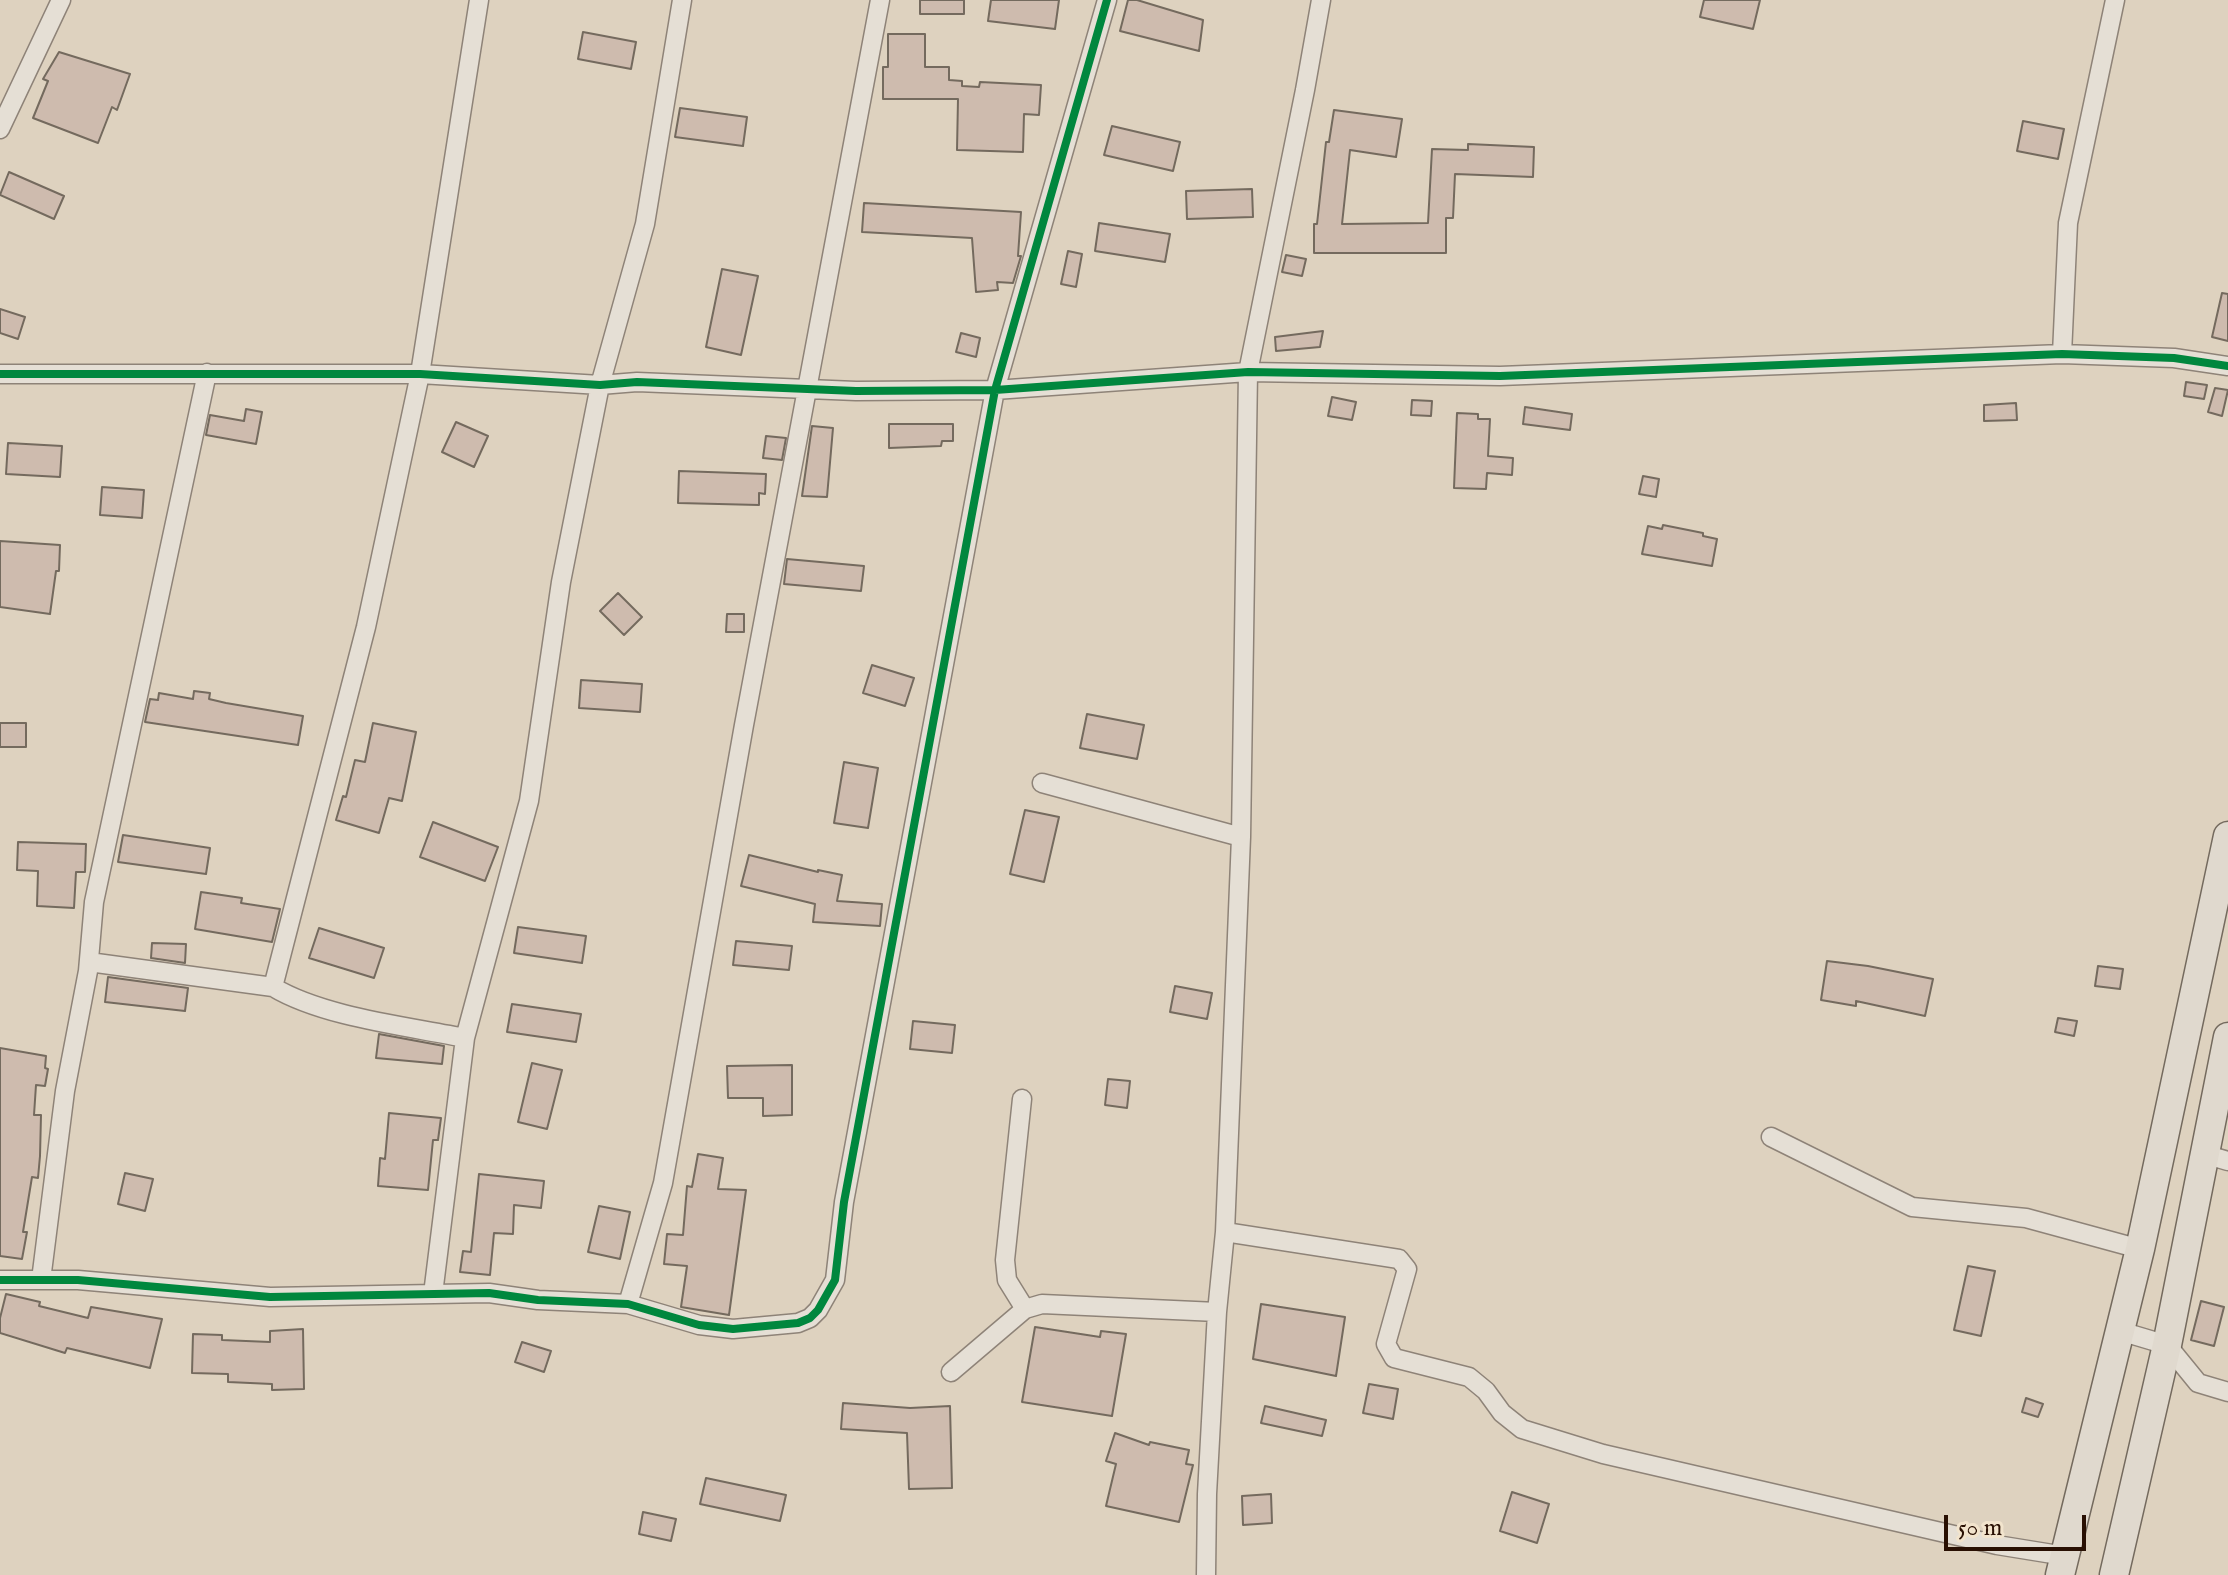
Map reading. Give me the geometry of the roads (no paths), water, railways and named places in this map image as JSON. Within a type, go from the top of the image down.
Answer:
[{"type":"highway","points":[[2062,1566],[2140,1249],[2228,836]]},
{"type":"highway","points":[[2114,1575],[2167,1345],[2216,1158],[2228,1037]]},
{"type":"street","points":[[0,129],[61,0]]},
{"type":"street","points":[[273,987],[366,627],[420,374],[479,0]]},
{"type":"street","points":[[433,1294],[465,1038],[529,801],[561,582],[600,385],[645,224],[682,0]]},
{"type":"street","points":[[628,1304],[663,1183],[806,389],[880,0]]},
{"type":"street","points":[[0,1280],[78,1280],[270,1297],[489,1293],[538,1300],[628,1304],[699,1325],[733,1329],[798,1323],[818,1310],[835,1280],[844,1202],[995,390],[1107,0]]},
{"type":"street","points":[[1206,1575],[1207,1494],[1217,1312],[1225,1232],[1241,837],[1248,372],[1321,0]]},
{"type":"street","points":[[2062,354],[2068,223],[2115,0]]},
{"type":"street","points":[[0,375],[420,374],[600,385],[637,382],[806,389],[995,390],[1248,372],[1500,376],[2062,354],[2174,358],[2228,366]]},
{"type":"street","points":[[41,1280],[65,1091],[89,962],[94,902],[207,373]]},
{"type":"street","points":[[1042,783],[1241,837]]},
{"type":"street","points":[[89,962],[273,987],[293,999],[465,1038]]},
{"type":"street","points":[[1022,1099],[1005,1260],[1007,1280],[1025,1309]]},
{"type":"street","points":[[1771,1137],[1912,1207],[2026,1218],[2140,1249]]},
{"type":"street","points":[[1225,1232],[1399,1259],[1407,1269],[1386,1344],[1394,1358],[1469,1377],[1486,1391],[1502,1413],[1522,1429],[1603,1454],[1997,1545],[2062,1566]]},
{"type":"street","points":[[951,1372],[1025,1309],[1042,1304],[1217,1312]]},
{"type":"street","points":[[2120,1331],[2167,1345],[2198,1383],[2228,1392]]}]
